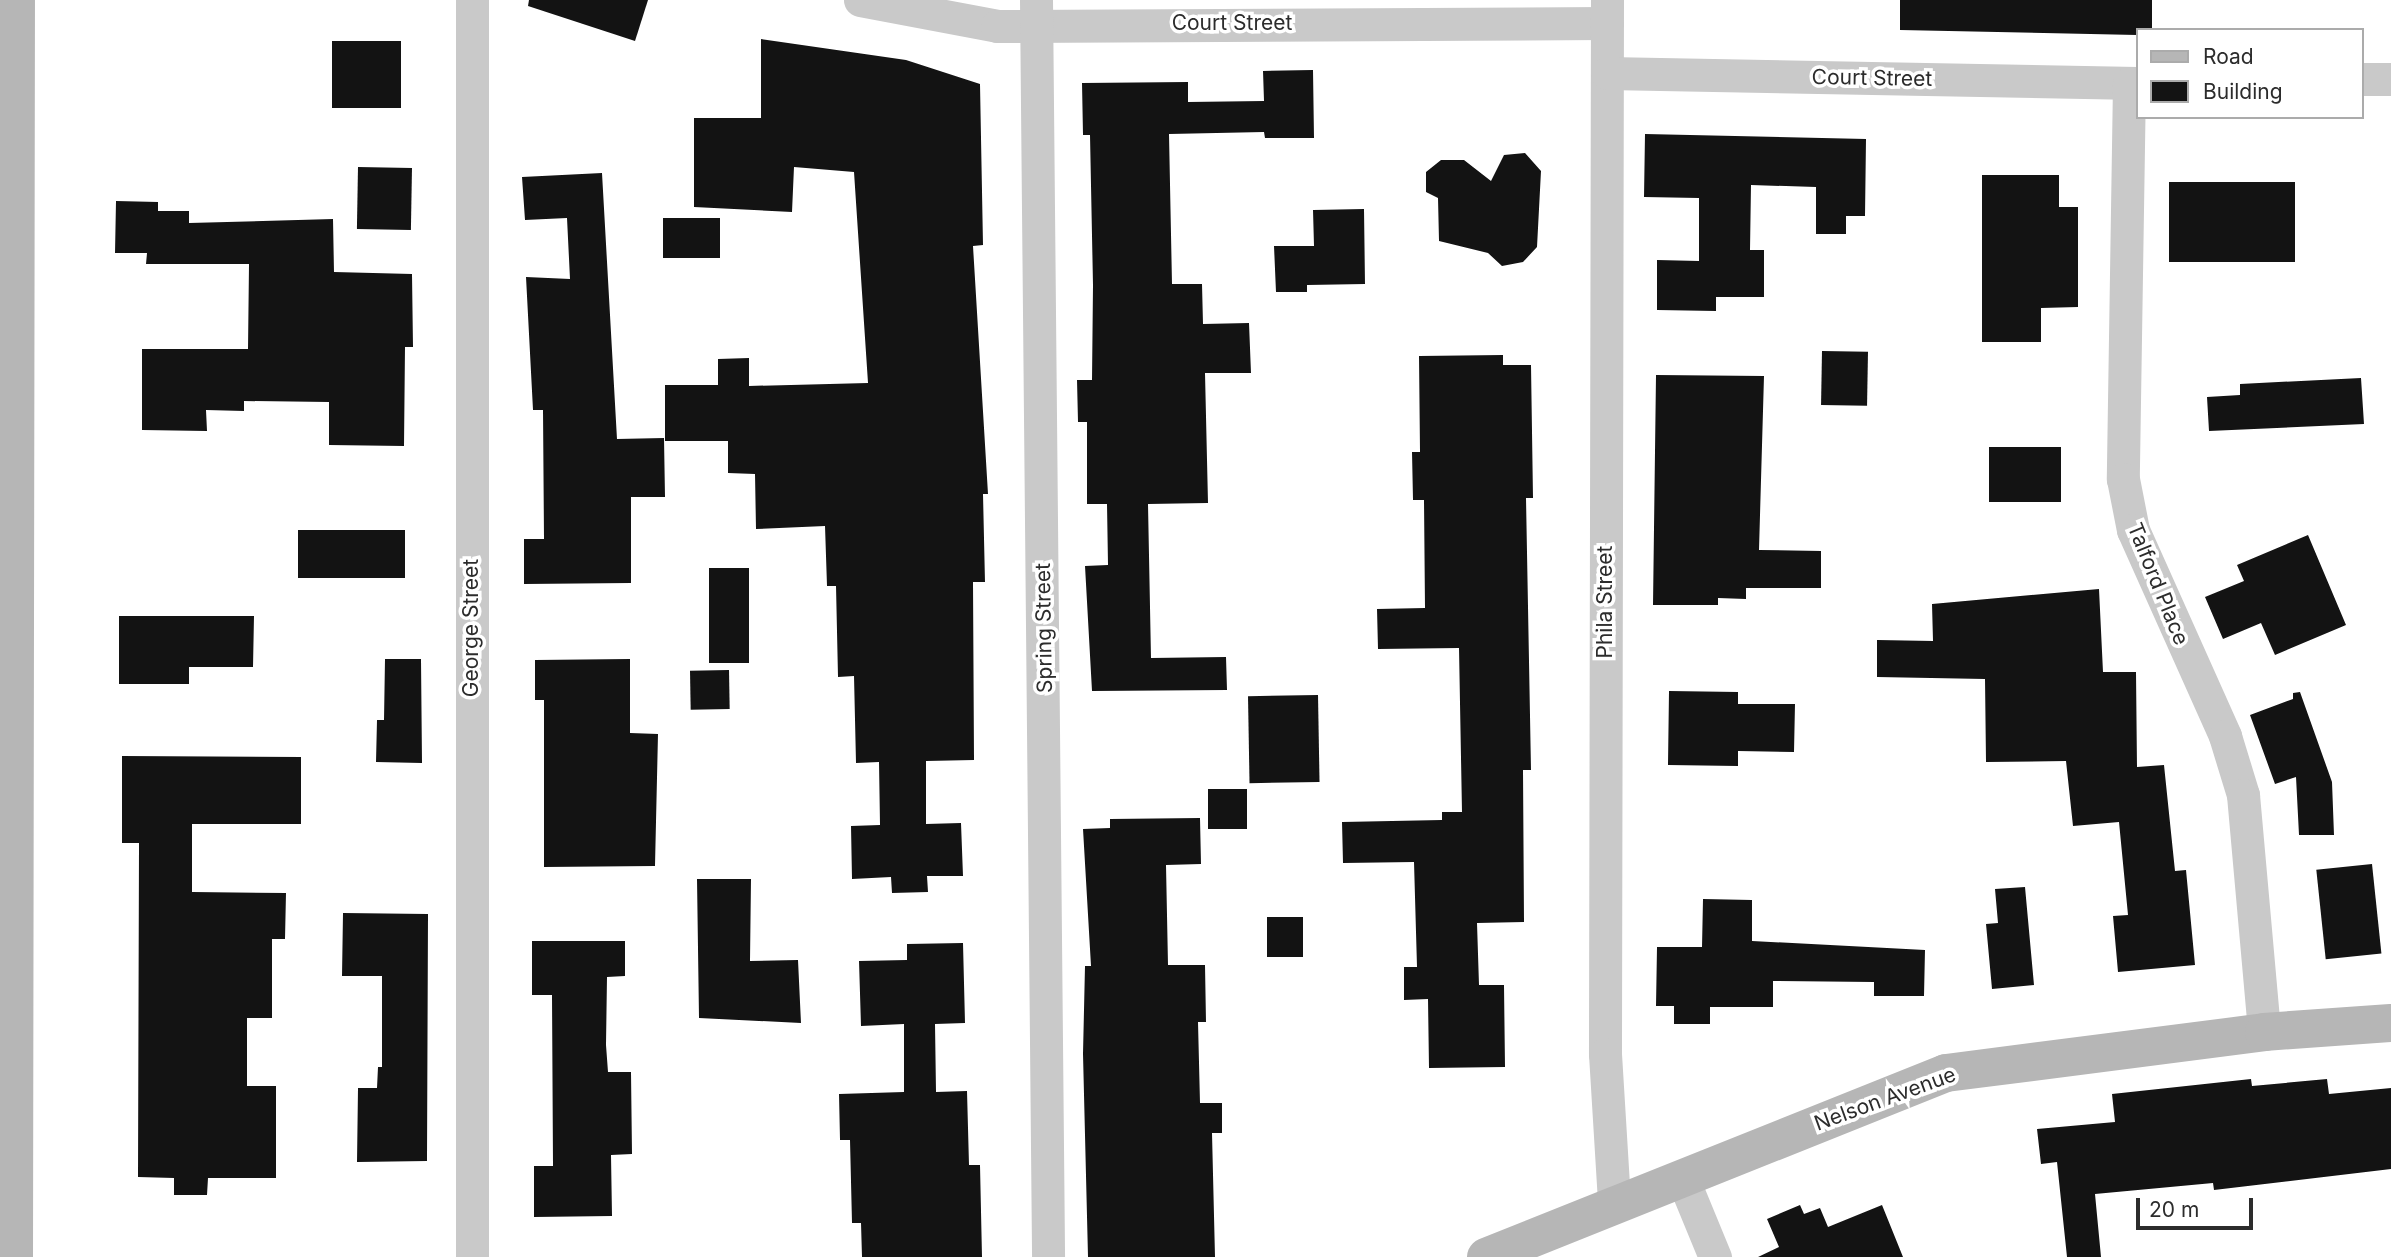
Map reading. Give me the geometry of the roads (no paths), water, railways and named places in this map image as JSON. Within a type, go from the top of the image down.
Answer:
[{"type":"main road","points":[[15,1257],[8,77],[16,0]]},
{"type":"main road","name":"Nelson Avenue","points":[[1486,1257],[1614,1203],[1945,1073],[2264,1032],[2391,1023]]},
{"type":"street","name":"George Street","points":[[471,1257],[472,0]]},
{"type":"street","name":"Court Street","points":[[860,0],[997,26],[1035,12],[1607,12]]},
{"type":"street","name":"Spring Street","points":[[1035,12],[1048,1257]]},
{"type":"street","name":"Phila Street","points":[[1607,12],[1605,1054],[1614,1203]]},
{"type":"street","name":"Court Street","points":[[1607,72],[2133,83]]},
{"type":"street","points":[[2363,79],[2391,79]]},
{"type":"street","name":"Talford Place","points":[[2133,83],[2123,479],[2133,530],[2225,736],[2242,795],[2264,1032]]},
{"type":"street","points":[[1682,1177],[1715,1257]]}]
